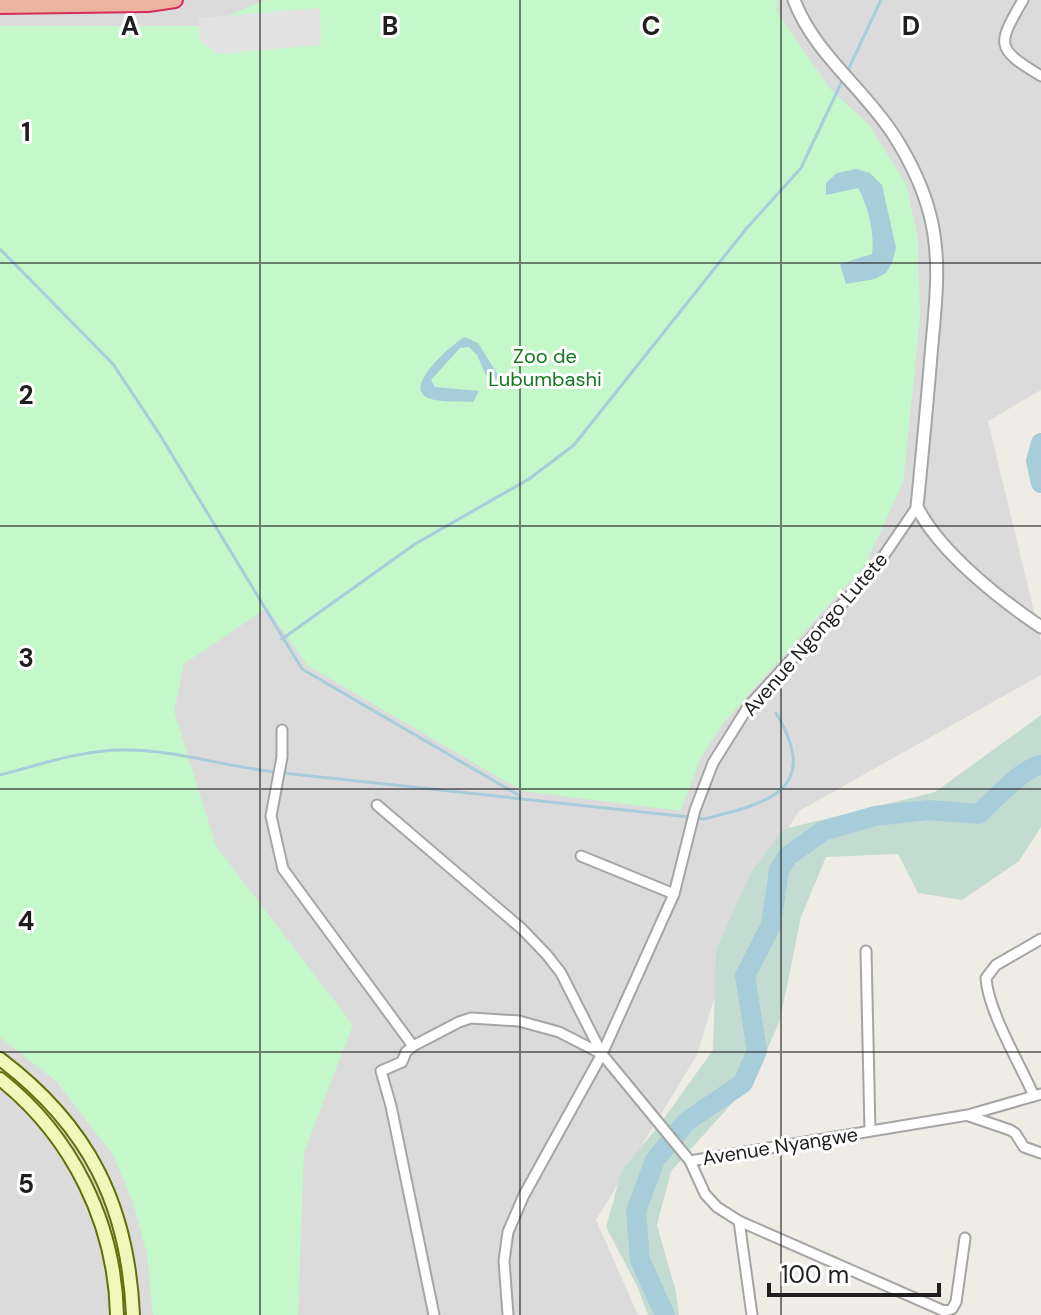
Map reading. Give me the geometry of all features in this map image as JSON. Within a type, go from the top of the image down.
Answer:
[{"type":"highway","points":[[0,6],[148,4],[175,0]]},
{"type":"main road","points":[[0,1059],[53,1107],[99,1171],[124,1236],[133,1315]]},
{"type":"main road","points":[[0,1079],[46,1123],[72,1158],[84,1181],[106,1239],[117,1315]]},
{"type":"street","name":"Avenue Ngongo Lutete","points":[[508,1315],[504,1261],[508,1232],[524,1195],[602,1054],[674,894],[695,810],[713,763],[748,707],[876,567],[917,507],[937,291],[936,249],[926,200],[908,159],[880,114],[836,67],[805,26],[794,0]]},
{"type":"street","points":[[1023,0],[1005,31],[1005,46],[1014,60],[1041,76]]},
{"type":"street","points":[[917,507],[941,544],[1041,627]]},
{"type":"street","points":[[282,730],[282,757],[271,816],[283,869],[413,1046]]},
{"type":"street","points":[[377,805],[522,929],[547,955],[561,973],[602,1054],[688,1159],[705,1194],[717,1207],[739,1221],[944,1311],[952,1309],[956,1302],[965,1238]]},
{"type":"street","points":[[581,856],[674,894]]},
{"type":"street","name":"Avenue Nyangwe","points":[[688,1159],[968,1115],[1038,1095],[993,1007],[986,978],[996,965],[1041,939]]},
{"type":"street","name":"Avenue Nyangwe","points":[[866,951],[870,1131]]},
{"type":"street","points":[[434,1315],[391,1106],[381,1073],[402,1062],[408,1049],[413,1046],[459,1022],[485,1017],[519,1021],[559,1032],[602,1054]]},
{"type":"street","points":[[968,1115],[1010,1130],[1024,1147],[1041,1153]]},
{"type":"street","points":[[739,1221],[752,1315]]},
{"type":"shaded area","name":"Zoo de Lubumbashi","points":[[0,0],[1041,0],[1041,390],[988,421],[1041,641],[1041,675],[799,811],[744,900],[697,1055],[596,1220],[638,1315],[0,1315]]},
{"type":"shaded area","points":[[320,8],[321,45],[217,54],[199,39],[199,18]]},
{"type":"green space","name":"Zoo de Lubumbashi","points":[[265,0],[777,0],[777,12],[831,90],[869,125],[906,184],[918,238],[920,319],[903,483],[866,563],[724,722],[701,757],[681,811],[522,791],[308,666],[267,608],[184,664],[174,711],[216,846],[353,1025],[304,1152],[298,1315],[153,1315],[147,1254],[132,1200],[113,1155],[56,1081],[0,1037],[0,26],[204,26]]},
{"type":"green space","points":[[1041,715],[1041,827],[1019,861],[962,900],[918,893],[898,854],[826,857],[801,917],[780,1020],[755,1078],[671,1171],[657,1225],[676,1292],[679,1315],[648,1315],[637,1286],[606,1227],[622,1170],[660,1124],[713,1050],[716,950],[750,874],[784,829],[935,792]]},
{"type":"water","points":[[856,169],[870,173],[882,185],[896,248],[886,273],[875,279],[846,284],[840,264],[872,254],[870,220],[858,188],[826,195],[826,183],[837,173]]},
{"type":"water","points":[[465,337],[478,343],[500,378],[488,380],[477,355],[469,347],[460,348],[431,380],[435,387],[479,391],[473,402],[428,398],[422,392],[421,385],[425,375],[441,356]]},
{"type":"waterway","points":[[847,72],[881,0]]},
{"type":"waterway","points":[[282,639],[415,544],[529,479],[574,445],[746,229],[801,168],[843,79]]},
{"type":"waterway","points":[[0,249],[113,364],[160,435],[302,669],[520,796]]},
{"type":"waterway","points":[[1041,443],[1036,461],[1041,483]]},
{"type":"waterway","points":[[697,818],[704,819],[749,807],[782,789],[791,776],[793,760],[789,739],[776,713]]},
{"type":"waterway","points":[[0,775],[76,755],[122,750],[160,752],[276,772]]},
{"type":"waterway","points":[[665,1315],[640,1260],[636,1211],[655,1160],[686,1122],[743,1083],[757,1051],[745,976],[771,925],[779,870],[788,856],[823,831],[875,816],[928,810],[979,814],[1017,779],[1041,765]]},
{"type":"waterway","points":[[283,773],[689,817]]}]
